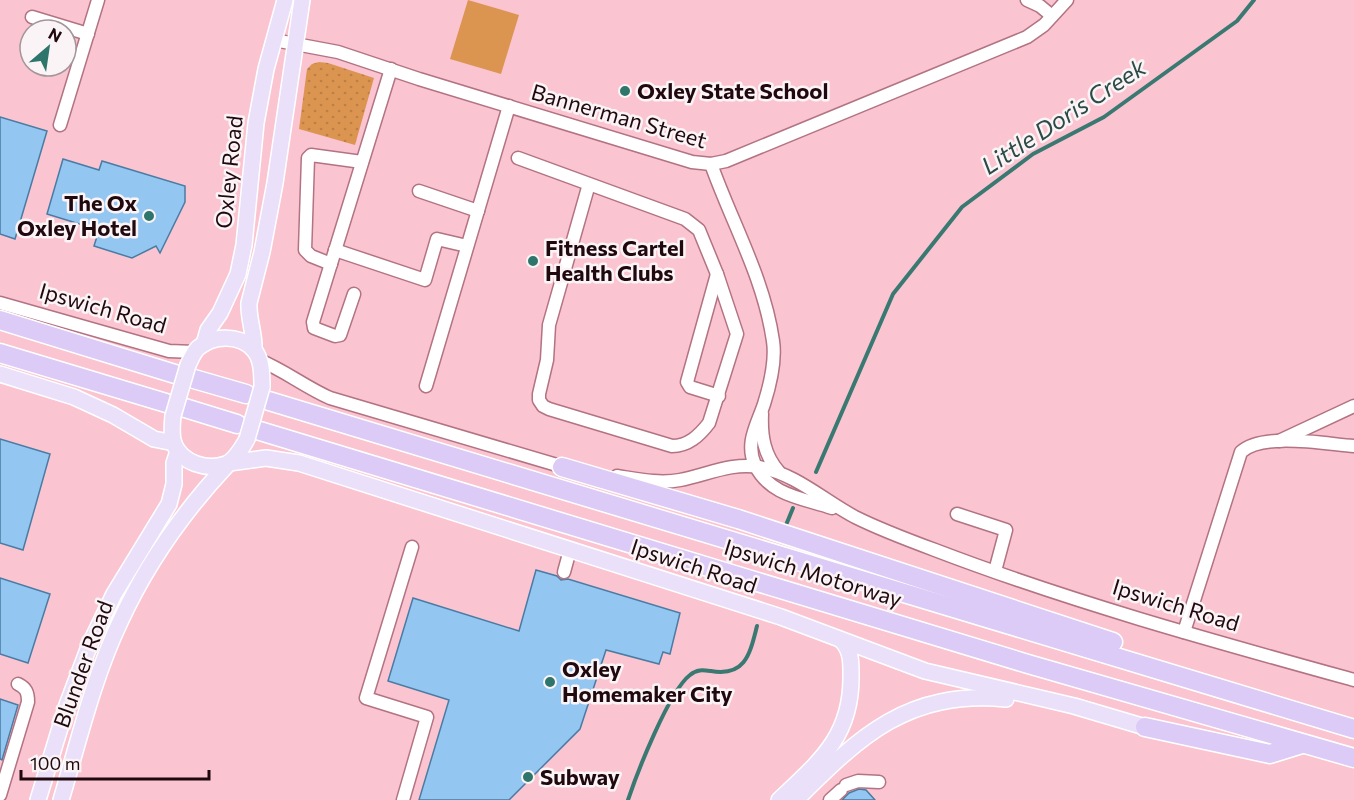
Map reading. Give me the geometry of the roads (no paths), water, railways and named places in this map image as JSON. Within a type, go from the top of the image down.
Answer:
[{"type":"highway","name":"Ipswich Motorway","points":[[0,320],[191,363],[259,394],[1354,729]]},
{"type":"highway","name":"Ipswich Motorway","points":[[0,353],[248,432],[1354,758]]},
{"type":"highway","points":[[562,467],[738,519],[1043,620],[1268,691],[1296,711]]},
{"type":"highway","points":[[1144,727],[1270,754],[1302,744]]},
{"type":"main road","name":"Oxley Road","points":[[175,409],[191,363],[208,330],[224,306],[238,274],[244,245],[256,123],[264,81],[285,0]]},
{"type":"main road","name":"Oxley Road","points":[[259,394],[257,355],[249,303],[262,252],[275,183],[302,0]]},
{"type":"main road","points":[[191,363],[213,339],[231,338],[248,345],[257,355]]},
{"type":"main road","points":[[0,374],[74,397],[154,439],[176,447]]},
{"type":"main road","points":[[248,432],[259,394]]},
{"type":"main road","name":"Blunder Road","points":[[38,800],[67,705],[90,644],[114,594],[169,504],[174,484],[175,409]]},
{"type":"main road","name":"Blunder Road","points":[[61,800],[96,682],[124,613],[164,543],[203,490],[240,452],[248,432]]},
{"type":"main road","name":"Ipswich Road","points":[[176,447],[194,463],[202,466],[274,458],[299,463],[839,638],[925,671],[1074,706],[1144,727]]},
{"type":"main road","points":[[779,800],[822,757],[844,723],[850,704],[851,659],[846,645],[839,638]]},
{"type":"main road","points":[[796,800],[842,755],[873,729],[893,718],[939,702],[971,698],[1010,699],[1144,727]]},
{"type":"street","points":[[60,125],[98,0]]},
{"type":"street","points":[[1027,0],[1040,6],[1052,16]]},
{"type":"street","name":"Bannerman Street","points":[[274,40],[338,52],[692,162],[711,164],[726,161],[1002,49],[1036,32],[1067,0]]},
{"type":"street","points":[[32,17],[88,34]]},
{"type":"street","points":[[354,294],[338,336],[314,328],[313,322],[391,69]]},
{"type":"street","points":[[426,386],[509,106]]},
{"type":"street","points":[[331,264],[311,256],[305,250],[308,158],[311,155],[362,162]]},
{"type":"street","points":[[518,158],[685,219],[699,230],[703,237],[737,334],[710,423],[702,433],[680,446],[672,446],[549,410],[539,400],[538,394],[547,360],[549,325],[589,184]]},
{"type":"street","points":[[711,164],[758,278],[766,304],[771,334],[773,356],[770,378],[752,435],[752,457],[756,466]]},
{"type":"street","points":[[419,191],[478,211]]},
{"type":"street","points":[[335,250],[425,280],[437,239],[467,246]]},
{"type":"street","points":[[717,274],[687,382],[690,387],[719,396]]},
{"type":"street","name":"Ipswich Road","points":[[0,303],[169,351],[191,363]]},
{"type":"street","name":"Ipswich Road","points":[[257,355],[330,398],[562,467],[664,482],[730,467],[756,466],[779,472],[853,516]]},
{"type":"street","points":[[1278,441],[1354,406]]},
{"type":"street","points":[[762,408],[761,432],[764,446],[779,472]]},
{"type":"street","points":[[1184,632],[1238,457],[1247,447],[1278,441],[1354,446]]},
{"type":"street","name":"Ipswich Road","points":[[756,466],[763,478],[782,493],[853,516],[898,536],[995,571],[1184,632],[1354,680]]},
{"type":"street","points":[[957,514],[1006,530],[995,571]]},
{"type":"street","points":[[403,800],[427,717],[366,698],[412,547]]},
{"type":"street","points":[[564,573],[570,550]]},
{"type":"street","points":[[0,795],[28,702],[25,688],[18,684]]},
{"type":"street","points":[[830,800],[843,788],[858,781],[879,782]]},
{"type":"waterway","name":"Little Doris Creek","points":[[816,472],[893,294],[962,207],[1033,154],[1104,117],[1237,21],[1254,0]]},
{"type":"waterway","name":"Little Doris Creek","points":[[786,525],[793,508]]},
{"type":"waterway","name":"Little Doris Creek","points":[[628,800],[654,733],[682,684],[690,675],[698,671],[723,672],[739,667],[749,654],[757,626]]},
{"type":"place","name":"Oxley State School","points":[[625,91]]},
{"type":"place","name":"The Ox Oxley Hotel","points":[[149,216]]},
{"type":"place","name":"Fitness Cartel Health Clubs","points":[[533,261]]},
{"type":"place","name":"Oxley Homemaker City","points":[[550,682]]},
{"type":"place","name":"Subway","points":[[528,777]]}]
